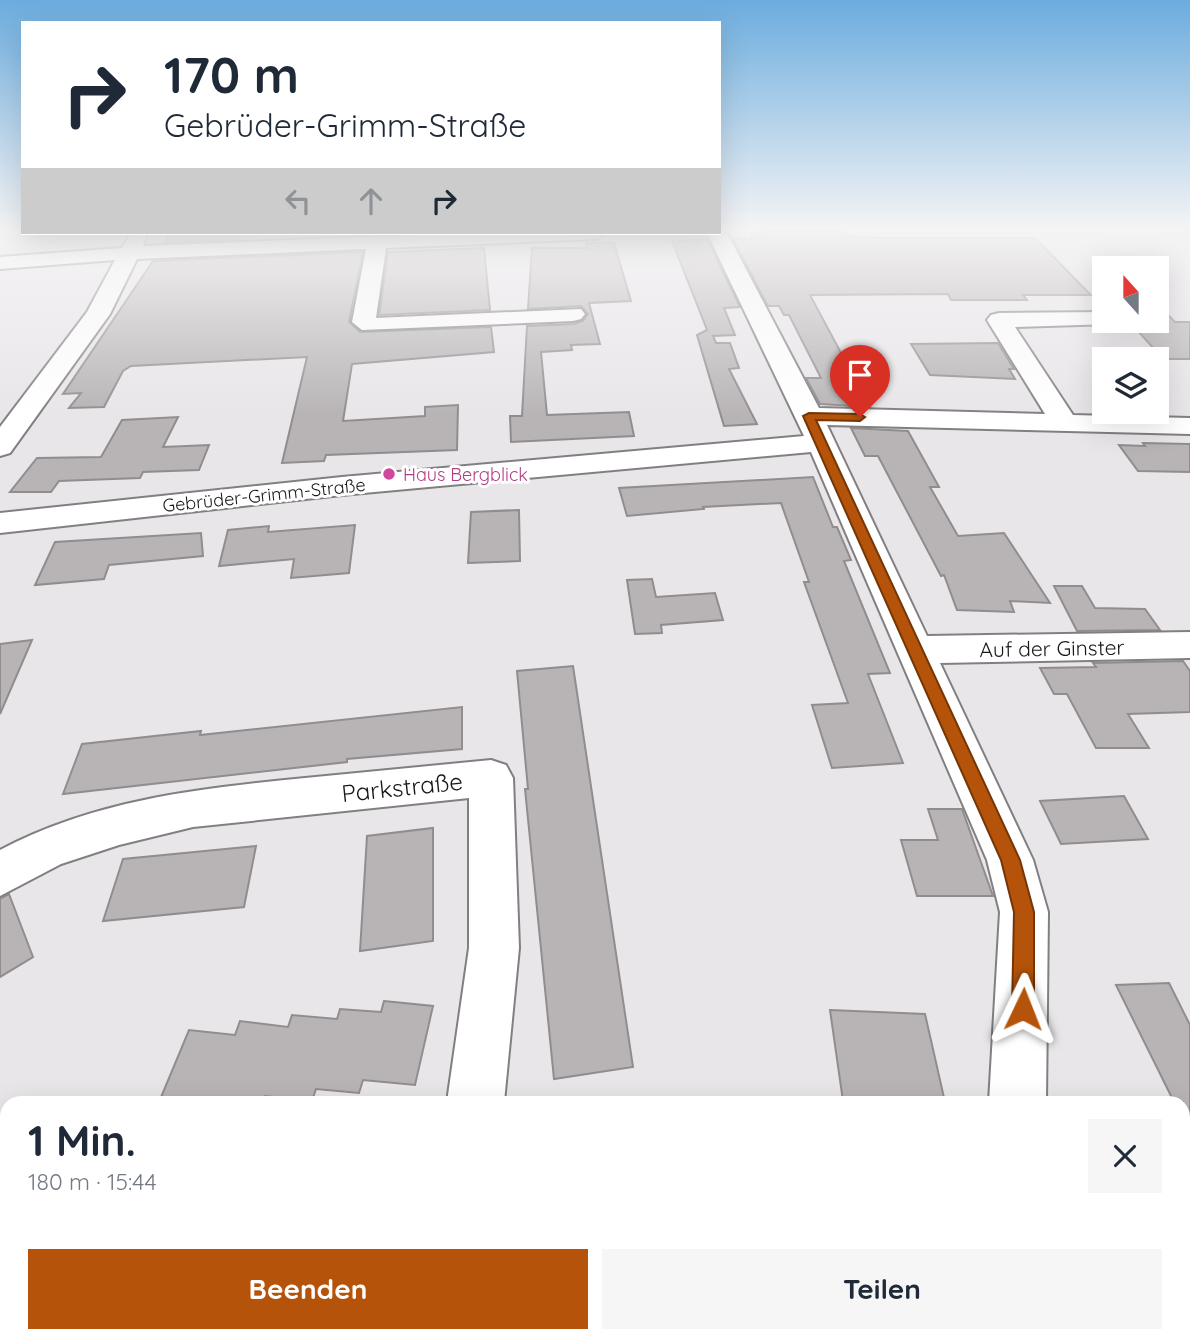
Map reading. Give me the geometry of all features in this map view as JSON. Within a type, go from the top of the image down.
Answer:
[{"type":"street","points":[[0,447],[92,323],[109,291]]},
{"type":"street","points":[[370,291],[365,322],[370,324],[573,314]]},
{"type":"street","points":[[746,291],[815,430],[1010,860],[1024,912],[1024,986],[1018,1096]]},
{"type":"street","points":[[1063,421],[999,320],[1092,319]]},
{"type":"street","name":"Gebrüder-Grimm-Straße","points":[[0,523],[815,430],[1063,421],[1190,426]]},
{"type":"street","name":"Auf der Ginster","points":[[914,650],[1190,645]]},
{"type":"street","name":"Parkstraße","points":[[0,874],[47,848],[119,825],[193,808],[491,778],[494,948],[477,1096]]},
{"type":"building","points":[[133,291],[355,291],[349,322],[360,332],[491,327],[494,352],[352,364],[343,421],[425,416],[425,407],[458,405],[457,450],[326,455],[324,461],[282,463],[307,357],[131,366],[123,371],[104,407],[69,408],[81,393],[63,394]]},
{"type":"building","points":[[382,291],[488,291],[490,310],[379,315]]},
{"type":"building","points":[[529,291],[628,291],[631,301],[589,303],[600,344],[571,345],[572,350],[541,352],[547,415],[629,412],[634,436],[511,442],[510,416],[522,416],[527,326],[574,324],[583,321],[588,314],[581,306],[528,309]]},
{"type":"building","points":[[692,291],[732,291],[740,307],[724,308],[735,335],[713,336],[716,343],[730,343],[739,368],[729,369],[757,424],[724,426],[697,335],[707,330]]},
{"type":"building","points":[[760,291],[1087,291],[1091,295],[1023,295],[1027,300],[951,300],[948,294],[810,295],[870,407],[820,404],[806,378],[821,378],[789,315],[784,315],[779,306],[768,306]]},
{"type":"building","points":[[1169,316],[1175,322],[1190,322],[1190,359],[1169,359],[1169,347],[1152,347],[1140,333],[1169,333]]},
{"type":"building","points":[[998,343],[1014,369],[1009,369],[1015,379],[930,375],[911,344]]},
{"type":"building","points":[[178,417],[163,447],[209,445],[199,470],[143,472],[140,478],[59,481],[51,492],[10,492],[37,458],[101,457],[122,420]]},
{"type":"building","points":[[851,428],[908,431],[939,487],[930,487],[958,536],[1004,533],[1050,603],[1010,601],[1014,612],[957,610],[944,575],[941,576],[878,456],[865,456]]},
{"type":"building","points":[[1143,443],[1190,444],[1190,472],[1138,471],[1119,445],[1145,446]]},
{"type":"building","points":[[813,477],[833,527],[837,527],[851,560],[844,561],[890,673],[868,674],[903,763],[832,768],[812,705],[848,703],[804,582],[809,582],[781,503],[703,507],[704,509],[627,516],[619,488]]},
{"type":"building","points":[[519,510],[520,561],[468,563],[471,512]]},
{"type":"building","points":[[355,525],[349,573],[291,578],[294,559],[219,566],[228,530],[269,526],[268,532]]},
{"type":"building","points":[[201,533],[203,556],[109,565],[104,579],[35,585],[55,542]]},
{"type":"building","points":[[652,579],[656,597],[715,593],[723,620],[661,625],[662,633],[635,634],[627,580]]},
{"type":"building","points":[[1054,586],[1082,586],[1095,608],[1145,609],[1160,630],[1077,631]]},
{"type":"building","points":[[32,640],[0,714],[0,644]]},
{"type":"building","points":[[1183,661],[1190,671],[1190,712],[1128,714],[1149,748],[1096,748],[1067,694],[1054,694],[1040,668],[1096,667],[1093,663]]},
{"type":"building","points":[[573,666],[633,1067],[554,1079],[525,789],[528,789],[517,671]]},
{"type":"building","points":[[462,707],[462,749],[347,759],[347,762],[63,794],[82,744],[201,731],[200,735]]},
{"type":"building","points":[[1124,796],[1148,839],[1061,844],[1040,801]]},
{"type":"building","points":[[928,809],[962,809],[993,896],[917,896],[901,840],[938,840]]},
{"type":"building","points":[[433,828],[433,941],[360,951],[367,836]]},
{"type":"building","points":[[256,846],[244,907],[103,921],[123,859]]},
{"type":"building","points":[[9,894],[33,957],[0,977],[0,899]]},
{"type":"building","points":[[1169,983],[1190,1025],[1190,1096],[1171,1096],[1116,985]]},
{"type":"building","points":[[384,1001],[433,1006],[415,1085],[363,1080],[359,1093],[316,1089],[314,1096],[162,1096],[189,1030],[235,1035],[240,1021],[288,1027],[292,1015],[337,1019],[340,1009],[381,1012]]},
{"type":"building","points":[[830,1010],[925,1014],[944,1096],[842,1096]]},
{"type":"place","name":"Haus Bergblick","points":[[389,474]]},
{"type":"route","points":[[860,417],[809,416],[1010,860],[1024,912],[1023,1009]]}]
